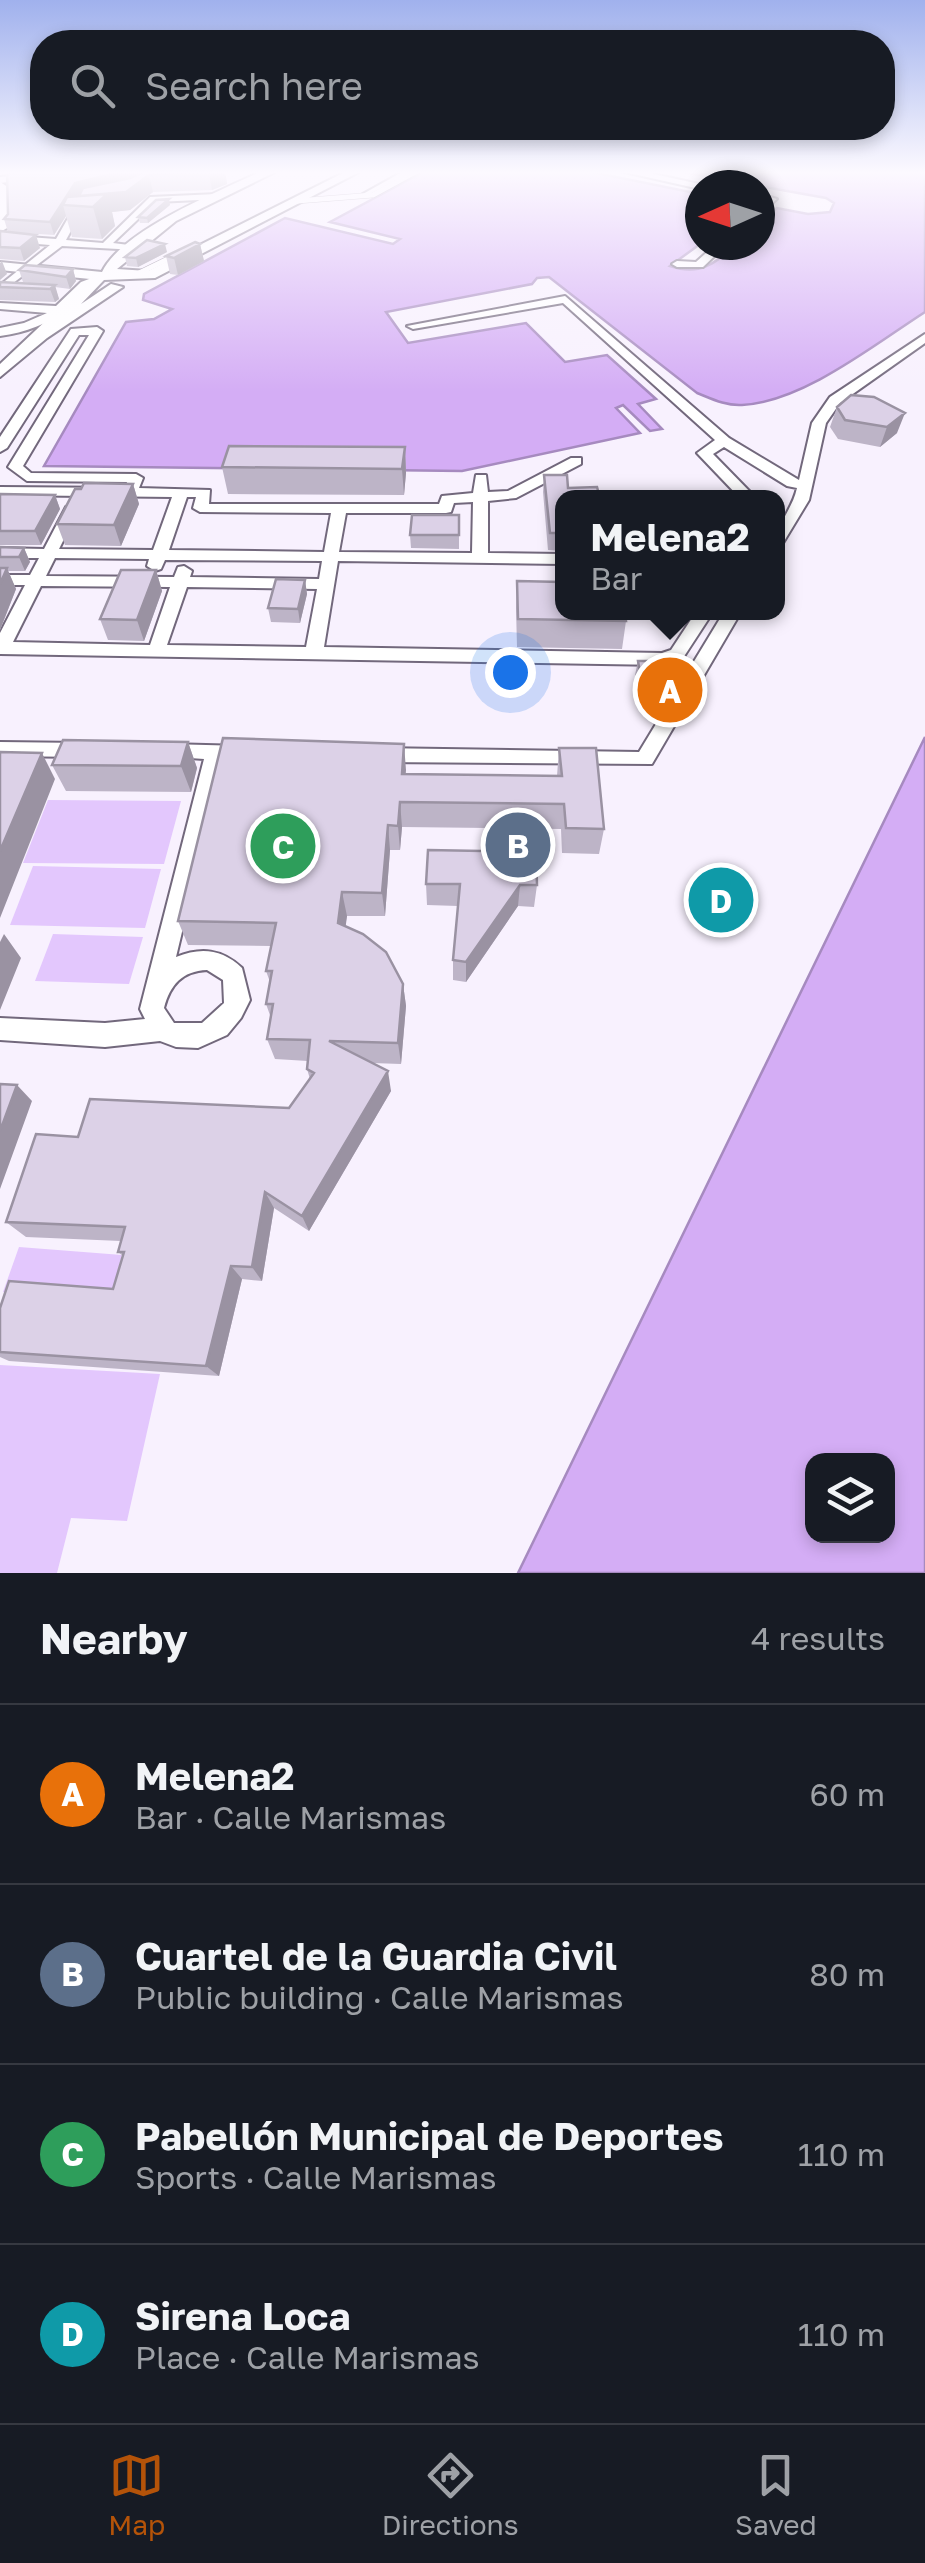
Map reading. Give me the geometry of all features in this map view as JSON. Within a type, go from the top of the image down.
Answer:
[{"type":"street","points":[[2,288],[57,244]]},
{"type":"street","points":[[97,244],[132,248]]},
{"type":"street","points":[[0,372],[137,244]]},
{"type":"street","points":[[0,266],[126,284],[130,277],[150,275],[210,244]]},
{"type":"street","points":[[677,264],[699,265],[705,260]]},
{"type":"street","points":[[0,347],[103,280]]},
{"type":"street","points":[[2,288],[20,288]]},
{"type":"street","points":[[412,326],[565,298],[724,441],[792,483],[805,485]]},
{"type":"street","points":[[0,306],[60,310]]},
{"type":"street","points":[[42,335],[60,310]]},
{"type":"street","points":[[0,448],[75,331],[98,332],[15,467],[28,477],[136,478],[130,492]]},
{"type":"street","points":[[0,332],[42,335]]},
{"type":"street","points":[[785,528],[802,500],[819,423],[836,400],[925,338]]},
{"type":"street","points":[[724,441],[704,454],[741,490]]},
{"type":"street","points":[[0,492],[205,493],[200,508],[446,509],[447,498],[481,500],[512,496],[576,461]]},
{"type":"street","points":[[480,558],[481,478]]},
{"type":"street","points":[[80,492],[1,648],[663,659],[677,654],[700,620]]},
{"type":"street","points":[[149,582],[182,493]]},
{"type":"street","points":[[314,653],[339,509]]},
{"type":"street","points":[[0,553],[555,559]]},
{"type":"street","points":[[157,650],[189,555]]},
{"type":"street","points":[[0,580],[326,584]]},
{"type":"street","points":[[364,754],[645,759],[729,620]]},
{"type":"street","points":[[0,749],[97,750]]},
{"type":"street","points":[[152,751],[273,753]]},
{"type":"street","points":[[162,1029],[152,1009],[216,752]]},
{"type":"street","points":[[0,1029],[106,1034],[162,1029],[185,1038],[215,1030],[232,1014],[239,987],[230,970],[206,960],[184,963],[161,982]]},
{"type":"shaded area","points":[[236,244],[685,244],[685,255],[670,266],[690,270],[717,260],[775,260],[775,244],[925,244],[925,312],[814,383],[765,401],[736,405],[697,393],[549,277],[537,278],[532,284],[386,312],[408,343],[526,323],[565,362],[607,355],[656,399],[638,404],[662,429],[650,431],[623,405],[616,408],[640,433],[462,471],[44,466],[126,322],[154,319],[172,309],[143,300],[144,294]]},
{"type":"shaded area","points":[[925,737],[925,1573],[518,1573]]},
{"type":"shaded area","points":[[48,800],[181,801],[164,864],[23,863]]},
{"type":"shaded area","points":[[33,866],[161,869],[145,928],[10,925]]},
{"type":"shaded area","points":[[53,934],[143,937],[129,984],[35,981]]},
{"type":"shaded area","points":[[19,1247],[122,1255],[110,1300],[3,1292]]},
{"type":"shaded area","points":[[0,1365],[160,1374],[127,1521],[71,1518],[57,1573],[0,1573]]},
{"type":"building","points":[[0,244],[24,244],[20,248]]},
{"type":"building","points":[[141,244],[164,244],[136,258],[125,257]]},
{"type":"building","points":[[190,244],[199,244],[174,258],[166,256]]},
{"type":"building","points":[[25,265],[73,269],[66,277],[19,270]]},
{"type":"building","points":[[0,282],[55,285],[50,289],[0,287]]},
{"type":"building","points":[[851,395],[874,397],[905,413],[887,427],[845,420],[837,407]]},
{"type":"building","points":[[229,446],[405,447],[402,469],[222,467]]},
{"type":"building","points":[[544,475],[567,475],[568,488],[597,487],[598,490],[555,490],[555,533],[550,533]]},
{"type":"building","points":[[84,483],[133,484],[114,525],[57,524],[75,489],[81,489]]},
{"type":"building","points":[[0,494],[55,495],[35,531],[0,531]]},
{"type":"building","points":[[412,515],[459,515],[459,535],[410,535]]},
{"type":"building","points":[[0,547],[24,548],[19,557],[0,557]]},
{"type":"building","points":[[121,570],[156,570],[137,620],[100,619]]},
{"type":"building","points":[[276,579],[305,580],[298,609],[268,608]]},
{"type":"building","points":[[517,581],[555,582],[555,620],[518,619]]},
{"type":"building","points":[[638,661],[685,661],[665,693],[643,692]]},
{"type":"building","points":[[223,738],[404,744],[402,774],[562,776],[559,748],[596,748],[604,829],[566,828],[564,804],[400,802],[398,826],[388,825],[382,893],[342,892],[338,923],[363,934],[386,952],[403,984],[398,1043],[329,1041],[388,1071],[302,1216],[265,1192],[252,1267],[231,1266],[206,1366],[0,1352],[0,1308],[9,1281],[113,1289],[124,1252],[118,1252],[125,1227],[6,1222],[36,1134],[78,1137],[90,1099],[289,1108],[314,1073],[307,1069],[310,1040],[267,1039],[273,1004],[266,1004],[272,971],[266,971],[276,923],[178,921]]},
{"type":"building","points":[[63,740],[188,742],[181,766],[52,765]]},
{"type":"building","points":[[0,752],[42,753],[0,851]]},
{"type":"building","points":[[428,850],[536,852],[537,885],[520,885],[466,962],[453,960],[460,884],[426,884]]},
{"type":"building","points":[[0,1084],[17,1085],[0,1131]]},
{"type":"place","name":"Melena2","points":[[670,690]]},
{"type":"place","name":"Cuartel de la Guardia Civil","points":[[518,845]]},
{"type":"place","name":"Pabellón Municipal de Deportes","points":[[283,846]]},
{"type":"place","name":"Sirena Loca","points":[[721,900]]}]
